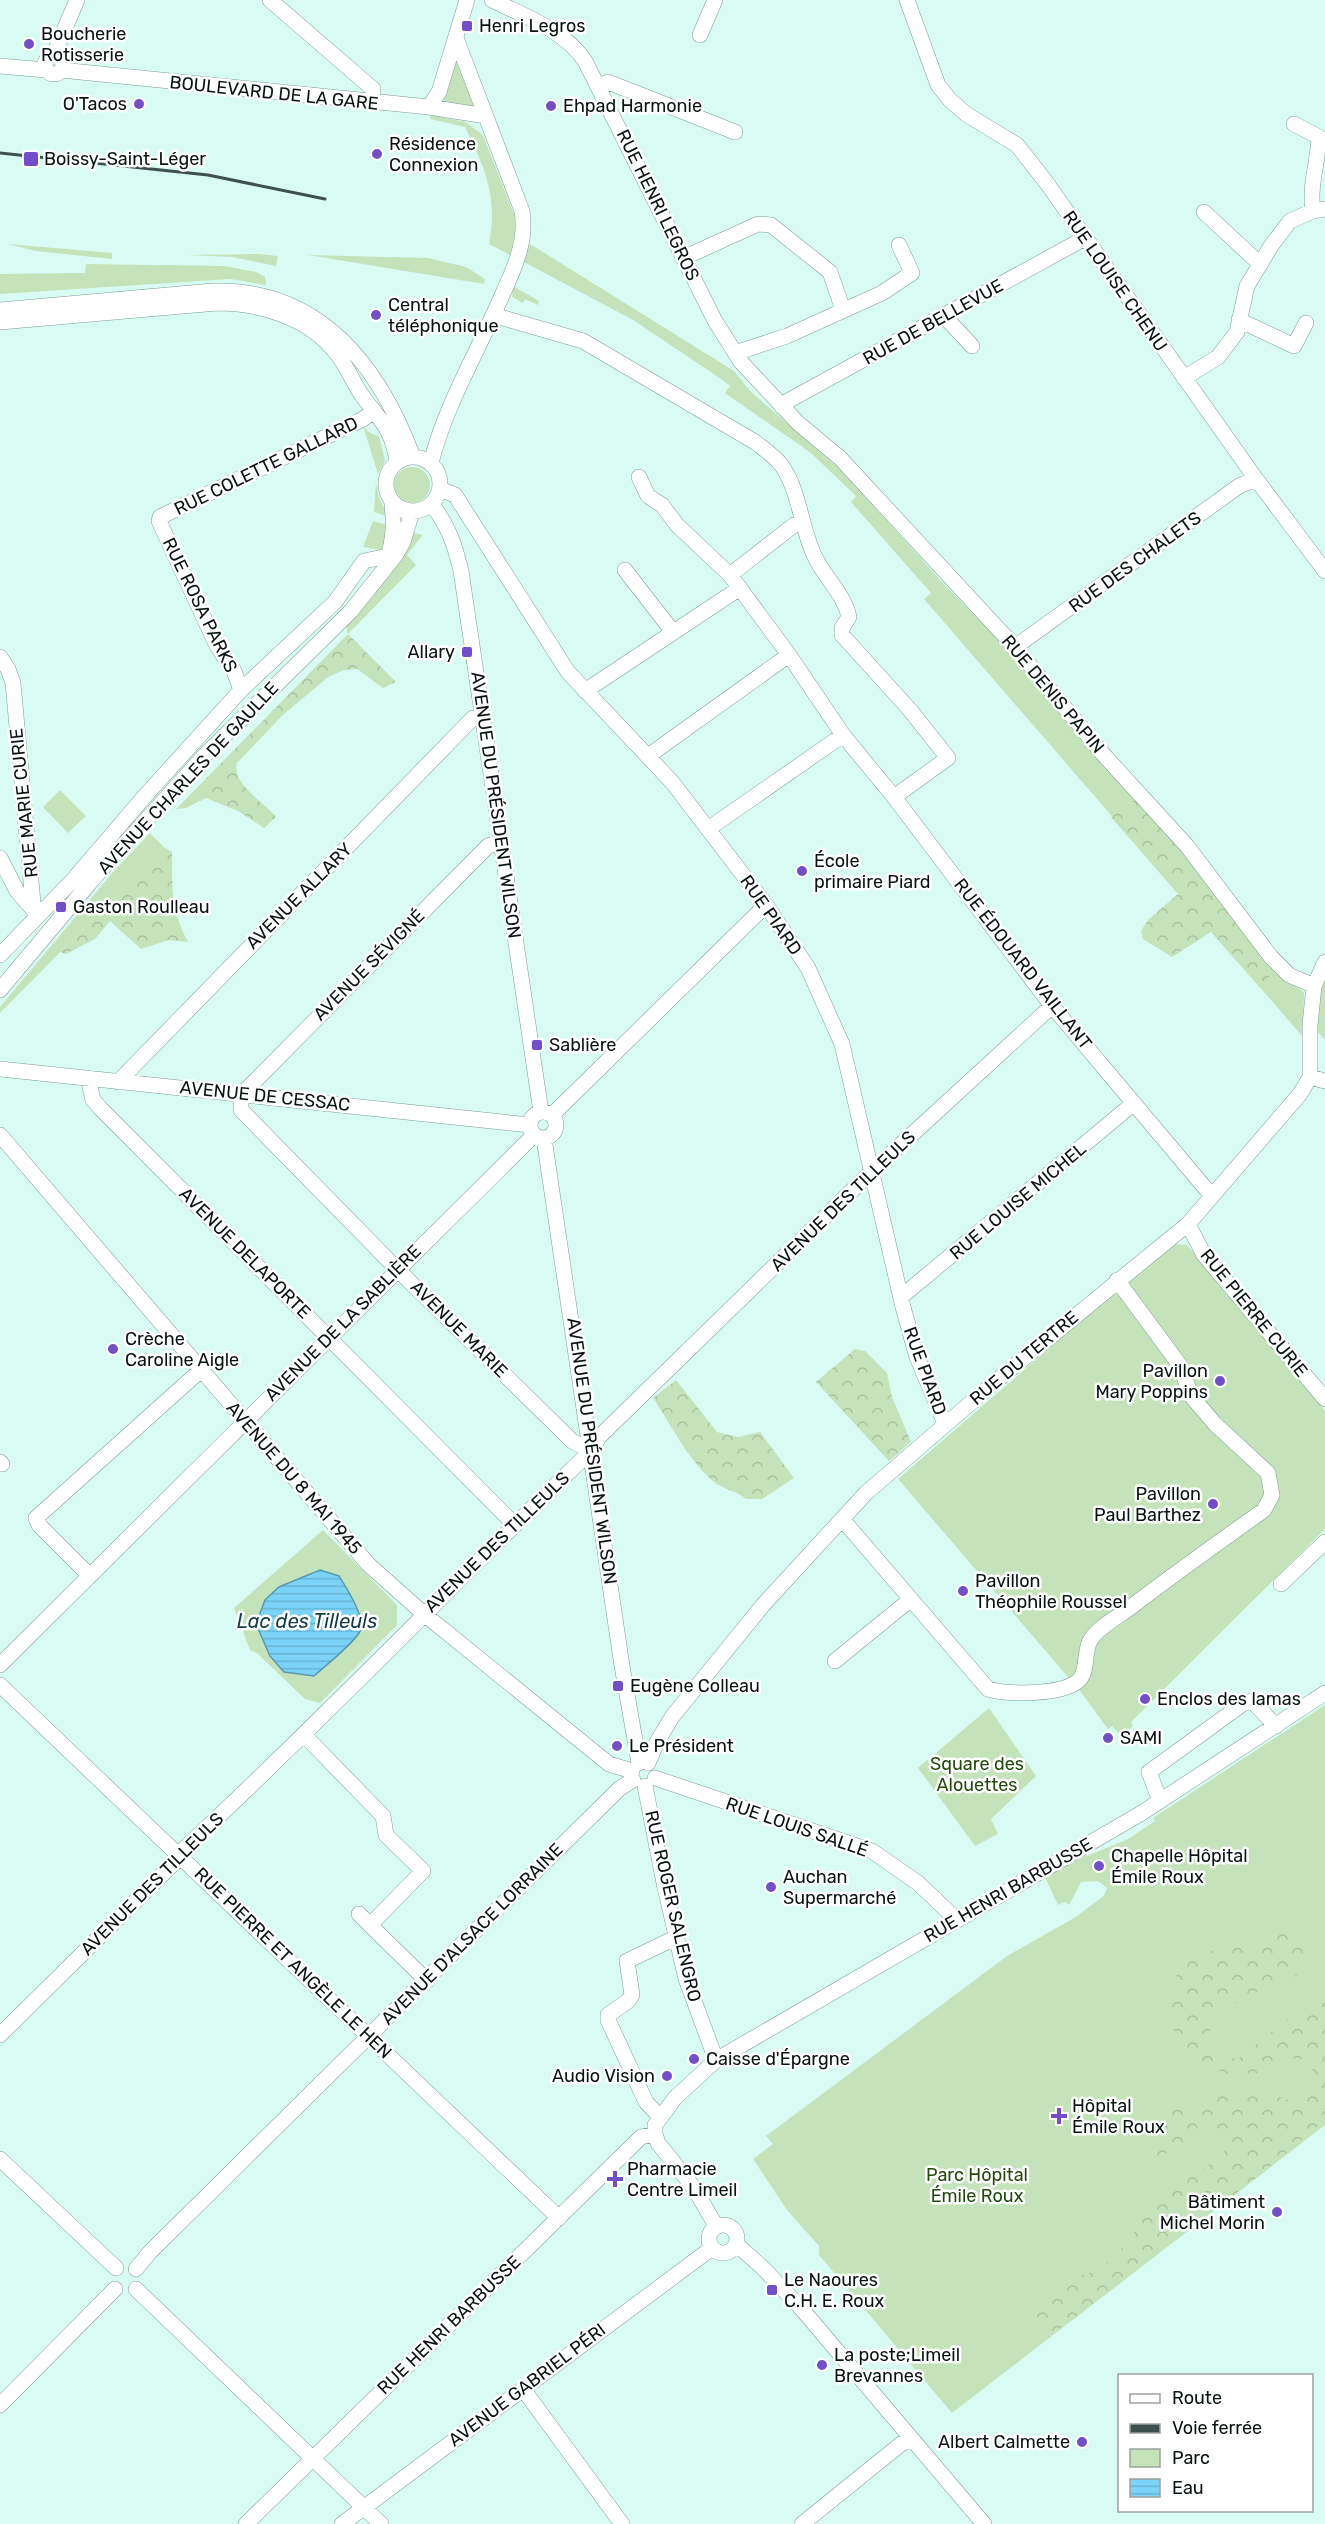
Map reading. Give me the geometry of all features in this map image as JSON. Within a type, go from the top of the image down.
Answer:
[{"type":"street","points":[[53,65],[78,0]]},
{"type":"street","points":[[270,0],[373,89],[371,103]]},
{"type":"street","points":[[429,107],[439,92],[467,0]]},
{"type":"street","name":"RUE HENRI LEGROS","points":[[492,0],[558,33],[574,44],[599,86],[715,321],[754,378],[782,407]]},
{"type":"street","points":[[700,35],[715,0]]},
{"type":"street","name":"RUE LOUISE CHENU","points":[[907,0],[938,84],[950,100],[966,114],[1017,145],[1256,479],[1325,571]]},
{"type":"street","points":[[431,463],[440,432],[518,257],[524,224],[522,211],[456,38]]},
{"type":"street","name":"BOULEVARD DE LA GARE","points":[[0,66],[53,65],[371,103],[429,107],[486,116]]},
{"type":"street","points":[[599,86],[608,82],[735,132]]},
{"type":"street","points":[[1184,378],[1218,357],[1237,332],[1247,286],[1270,246],[1290,221],[1319,210],[1310,194],[1319,137],[1294,124]]},
{"type":"street","points":[[1204,212],[1260,264]]},
{"type":"street","points":[[683,258],[758,224],[771,225],[830,272],[843,310]]},
{"type":"street","name":"RUE DE BELLEVUE","points":[[782,407],[786,402],[1085,238]]},
{"type":"street","points":[[735,353],[787,336],[882,293],[912,273],[899,245]]},
{"type":"street","points":[[0,310],[213,291],[243,292],[274,298],[307,313],[344,341],[384,396],[405,434],[413,457]]},
{"type":"street","points":[[0,322],[217,303],[263,308],[298,322],[329,344],[338,354],[357,388],[390,432],[397,462]]},
{"type":"street","points":[[493,315],[583,341],[697,407],[771,454],[782,466],[790,482],[802,523],[816,558],[847,606],[849,616],[842,635],[910,710],[948,758],[894,797]]},
{"type":"street","points":[[945,316],[972,346]]},
{"type":"street","points":[[1239,320],[1294,346],[1306,323]]},
{"type":"street","name":"RUE DENIS PAPIN","points":[[782,407],[840,458],[1015,647],[1103,754],[1187,846],[1271,957],[1289,975],[1314,986]]},
{"type":"street","name":"RUE COLETTE GALLARD","points":[[159,521],[160,517],[363,419],[374,411]]},
{"type":"street","points":[[413,457],[423,458],[431,463],[441,480],[440,489],[432,505],[425,510],[412,512],[402,510],[392,502],[386,492],[386,480],[389,470],[397,462],[413,457]]},
{"type":"street","name":"RUE ÉDOUARD VAILLANT","points":[[639,477],[648,496],[662,505],[677,525],[730,575],[789,655],[843,735],[894,797],[1052,1006],[1211,1195]]},
{"type":"street","name":"RUE DES CHALETS","points":[[1015,647],[1239,486],[1256,479]]},
{"type":"street","name":"RUE PIARD","points":[[440,489],[455,495],[568,672],[672,782],[766,905],[808,968],[842,1044],[900,1297],[917,1357],[945,1424]]},
{"type":"street","name":"AVENUE CHARLES DE GAULLE","points":[[383,573],[394,522],[392,502]]},
{"type":"street","name":"AVENUE DU PRÉSIDENT WILSON","points":[[432,505],[446,522],[453,537],[462,571],[501,842],[547,1113]]},
{"type":"street","name":"AVENUE CHARLES DE GAULLE","points":[[0,990],[203,757],[351,611],[383,573],[403,542],[412,512]]},
{"type":"street","name":"RUE ROSA PARKS","points":[[159,521],[217,646],[234,671],[241,690]]},
{"type":"street","points":[[730,575],[794,525],[802,523]]},
{"type":"street","name":"AVENUE CHARLES DE GAULLE","points":[[0,955],[73,880],[241,690],[336,602],[364,561],[388,556]]},
{"type":"street","points":[[625,570],[673,632]]},
{"type":"street","points":[[585,690],[740,588]]},
{"type":"street","points":[[648,756],[789,655]]},
{"type":"street","name":"RUE MARIE CURIE","points":[[0,657],[13,683],[33,903],[38,914]]},
{"type":"street","name":"AVENUE ALLARY","points":[[118,1082],[473,718],[482,717]]},
{"type":"street","points":[[708,830],[843,735]]},
{"type":"street","name":"AVENUE SÉVIGNÉ","points":[[241,1095],[488,846],[501,842]]},
{"type":"street","points":[[0,858],[17,891],[53,927]]},
{"type":"street","points":[[536,1133],[555,1131],[556,1123],[547,1113],[766,905]]},
{"type":"street","name":"RUE DU TERTRE","points":[[642,1774],[672,1717],[763,1605],[866,1493],[1117,1280],[1188,1224],[1300,1094],[1317,1079],[1310,1025],[1314,986],[1325,962]]},
{"type":"street","name":"AVENUE DES TILLEULS","points":[[0,2035],[180,1854],[591,1451],[599,1437],[871,1172],[1052,1006]]},
{"type":"street","name":"AVENUE DE CESSAC","points":[[0,1069],[241,1095],[536,1133]]},
{"type":"street","name":"AVENUE DELAPORTE","points":[[88,1078],[93,1100],[101,1109],[514,1524]]},
{"type":"street","name":"AVENUE MARIE","points":[[241,1095],[241,1110],[397,1269],[572,1441],[591,1451]]},
{"type":"street","name":"RUE LOUISE MICHEL","points":[[900,1297],[1134,1103]]},
{"type":"street","name":"AVENUE DE LA SABLIÈRE","points":[[0,1665],[536,1133],[533,1116],[547,1113]]},
{"type":"street","name":"AVENUE DU PRÉSIDENT WILSON","points":[[536,1133],[591,1451],[632,1728],[642,1774]]},
{"type":"street","name":"AVENUE DU 8 MAI 1945","points":[[0,1135],[368,1564],[424,1614],[609,1764],[642,1774]]},
{"type":"street","name":"RUE PIERRE CURIE","points":[[1188,1224],[1204,1255],[1325,1399]]},
{"type":"street","points":[[842,1519],[988,1689],[999,1692],[1056,1691],[1078,1681],[1083,1672],[1085,1653],[1092,1638],[1158,1586],[1264,1510],[1272,1495],[1268,1473],[1215,1424],[1192,1397],[1179,1364],[1117,1280]]},
{"type":"street","points":[[90,1576],[39,1525],[36,1518],[201,1370]]},
{"type":"street","points":[[1281,1584],[1325,1542]]},
{"type":"street","points":[[835,1661],[911,1599]]},
{"type":"street","name":"RUE PIERRE ET ANGÈLE LE HEN","points":[[0,1685],[180,1854],[248,1923],[559,2218]]},
{"type":"street","name":"RUE HENRI BARBUSSE","points":[[660,2117],[675,2098],[716,2060],[1160,1801],[1325,1693]]},
{"type":"street","points":[[1160,1801],[1149,1772],[1244,1703],[1252,1701],[1276,1726]]},
{"type":"street","points":[[303,1735],[383,1816],[386,1835],[428,1877],[364,1920],[427,1981]]},
{"type":"street","name":"RUE LOUIS SALLÉ","points":[[642,1774],[872,1851],[918,1883],[956,1919]]},
{"type":"street","name":"RUE ROGER SALENGRO","points":[[642,1774],[686,1979],[716,2060]]},
{"type":"street","name":"AVENUE D'ALSACE LORRAINE","points":[[136,2269],[150,2252],[619,1789],[642,1774]]},
{"type":"street","points":[[677,1937],[627,1961],[632,1995],[628,2001],[608,2015],[608,2020],[646,2102],[660,2117],[655,2125],[658,2143],[694,2188],[716,2226]]},
{"type":"street","name":"RUE HENRI BARBUSSE","points":[[246,2524],[641,2137],[655,2134]]},
{"type":"street","points":[[0,2159],[116,2268]]},
{"type":"street","points":[[725,2224],[733,2229],[737,2236],[736,2244],[725,2253],[712,2248],[709,2236],[716,2226],[725,2224]]},
{"type":"street","points":[[736,2244],[763,2268],[800,2307],[984,2524]]},
{"type":"street","name":"AVENUE GABRIEL PÉRI","points":[[342,2524],[712,2248]]},
{"type":"street","points":[[124,2264],[136,2269],[140,2282],[136,2289],[123,2293],[115,2289],[111,2280],[116,2268],[124,2264]]},
{"type":"street","points":[[0,2405],[115,2289]]},
{"type":"street","points":[[136,2289],[381,2524]]},
{"type":"street","points":[[523,2389],[622,2524]]},
{"type":"street","points":[[802,2524],[901,2444],[912,2439]]},
{"type":"green space","points":[[458,56],[475,103],[471,108],[447,104],[442,96]]},
{"type":"green space","points":[[431,115],[465,122],[483,135],[515,217],[515,234],[510,255],[489,244],[491,197],[484,170],[465,127],[430,119]]},
{"type":"green space","points":[[8,244],[112,253],[112,259],[36,251]]},
{"type":"green space","points":[[530,244],[734,371],[751,392],[841,470],[943,583],[1008,650],[1290,983],[1304,992],[1303,1037],[924,599],[931,593],[851,502],[856,496],[811,453],[725,393],[730,386],[724,381],[633,320],[522,261]]},
{"type":"green space","points":[[188,255],[278,256],[276,266],[232,257]]},
{"type":"green space","points":[[308,255],[428,258],[466,267],[485,279],[484,284]]},
{"type":"green space","points":[[86,264],[224,266],[256,272],[265,277],[266,285],[230,279],[0,294],[0,274],[85,273]]},
{"type":"green space","points":[[513,286],[539,301],[538,305],[525,299],[523,303],[512,297]]},
{"type":"green space","points":[[363,426],[370,433],[379,436],[385,461],[378,474]]},
{"type":"green space","points":[[412,467],[425,472],[430,485],[425,498],[412,503],[399,498],[394,485],[399,472]]},
{"type":"green space","points":[[376,483],[379,498],[389,517],[374,512]]},
{"type":"green space","points":[[373,521],[391,526],[387,545],[381,550],[363,547]]},
{"type":"green space","points":[[414,533],[423,535],[407,555],[416,565],[348,634],[346,627],[402,557]]},
{"type":"green space","points":[[348,634],[396,682],[383,688],[357,669],[344,670],[328,677],[283,715],[237,763],[236,771],[244,785],[276,817],[264,828],[238,811],[206,798],[186,808],[176,809]]},
{"type":"green space","points":[[60,790],[86,816],[68,833],[43,807]]},
{"type":"green space","points":[[1138,798],[1182,850],[1275,969],[1260,988],[1211,932],[1172,957],[1143,939],[1141,931],[1148,920],[1178,894],[1111,817]]},
{"type":"green space","points":[[150,833],[164,847],[0,1013],[0,1007],[113,872]]},
{"type":"green space","points":[[164,847],[172,852],[175,909],[188,942],[169,940],[141,949],[110,921],[95,939],[66,954],[60,952]]},
{"type":"green space","points":[[1325,968],[1325,1040],[1317,1031],[1317,1016],[1318,989]]},
{"type":"green space","points":[[1170,1244],[1187,1245],[1325,1411],[1325,1529],[1131,1722],[1133,1726],[1121,1736],[1112,1726],[1108,1729],[1080,1691],[898,1479]]},
{"type":"green space","points":[[855,1349],[865,1351],[887,1373],[892,1397],[911,1442],[889,1461],[816,1382]]},
{"type":"green space","points":[[676,1380],[717,1432],[738,1437],[760,1432],[794,1478],[762,1499],[746,1499],[713,1481],[688,1453],[653,1398]]},
{"type":"green space","points":[[323,1530],[397,1605],[397,1625],[320,1703],[305,1699],[257,1653],[250,1650],[234,1608]]},
{"type":"green space","name":"Parc Hôpital Émile Roux","points":[[1325,1705],[1325,2125],[952,2413],[819,2255],[819,2246],[787,2210],[753,2159],[773,2144],[766,2136],[1007,1956],[1074,1918],[1104,1896],[1107,1888],[1098,1881],[1081,1882],[1069,1905],[1065,1902],[1058,1905],[1043,1873],[1084,1853],[1087,1856],[1128,1839],[1155,1821],[1153,1818]]},
{"type":"green space","name":"Square des Alouettes","points":[[989,1708],[1036,1776],[991,1819],[998,1834],[975,1846],[918,1768]]},
{"type":"green space","points":[[1289,1924],[1302,1937],[1307,1965],[1298,1975],[1265,1988],[1217,2012],[1208,2037],[1212,2054],[1238,2059],[1318,1994],[1325,1995],[1325,2120],[1264,2172],[1049,2338],[1032,2313],[1067,2279],[1098,2271],[1132,2238],[1139,2218],[1171,2189],[1224,2155],[1224,2132],[1206,2128],[1163,2155],[1152,2159],[1152,2146],[1165,2111],[1186,2108],[1212,2099],[1224,2090],[1264,2091],[1288,2100],[1318,2092],[1315,2073],[1302,2059],[1285,2058],[1268,2073],[1226,2074],[1196,2060],[1174,2031],[1170,1986],[1185,1962],[1214,1950],[1262,1944]]},
{"type":"water","name":"Lac des Tilleuls","points":[[320,1570],[339,1576],[358,1609],[361,1629],[348,1646],[314,1676],[284,1672],[270,1656],[256,1624],[265,1600],[279,1587]]},
{"type":"railway","points":[[0,153],[208,175],[325,199]]},
{"type":"place","name":"Henri Legros","points":[[467,26]]},
{"type":"place","name":"Boucherie Rotisserie","points":[[29,44]]},
{"type":"place","name":"O'Tacos","points":[[139,104]]},
{"type":"place","name":"Ehpad Harmonie","points":[[551,106]]},
{"type":"place","name":"Résidence Connexion","points":[[377,154]]},
{"type":"place","name":"Boissy-Saint-Léger","points":[[31,159]]},
{"type":"place","name":"Central téléphonique","points":[[376,315]]},
{"type":"place","name":"Allary","points":[[467,652]]},
{"type":"place","name":"École primaire Piard","points":[[802,871]]},
{"type":"place","name":"Gaston Roulleau","points":[[61,907]]},
{"type":"place","name":"Sablière","points":[[537,1045]]},
{"type":"place","name":"Crèche Caroline Aigle","points":[[113,1349]]},
{"type":"place","name":"Pavillon Mary Poppins","points":[[1220,1381]]},
{"type":"place","name":"Pavillon Paul Barthez","points":[[1213,1504]]},
{"type":"place","name":"Pavillon Théophile Roussel","points":[[963,1591]]},
{"type":"place","name":"Eugène Colleau","points":[[618,1686]]},
{"type":"place","name":"Enclos des lamas","points":[[1145,1699]]},
{"type":"place","name":"SAMI","points":[[1108,1738]]},
{"type":"place","name":"Le Président","points":[[617,1746]]},
{"type":"place","name":"Chapelle Hôpital Émile Roux","points":[[1099,1866]]},
{"type":"place","name":"Auchan Supermarché","points":[[771,1887]]},
{"type":"place","name":"Caisse d'Épargne","points":[[694,2059]]},
{"type":"place","name":"Audio Vision","points":[[667,2076]]},
{"type":"place","name":"Hôpital Émile Roux","points":[[1059,2116]]},
{"type":"place","name":"Pharmacie Centre Limeil","points":[[615,2179]]},
{"type":"place","name":"Bâtiment Michel Morin","points":[[1277,2212]]},
{"type":"place","name":"Le Naoures C.H. E. Roux","points":[[772,2290]]},
{"type":"place","name":"La poste;Limeil Brevannes","points":[[822,2365]]},
{"type":"place","name":"Albert Calmette","points":[[1082,2442]]}]
